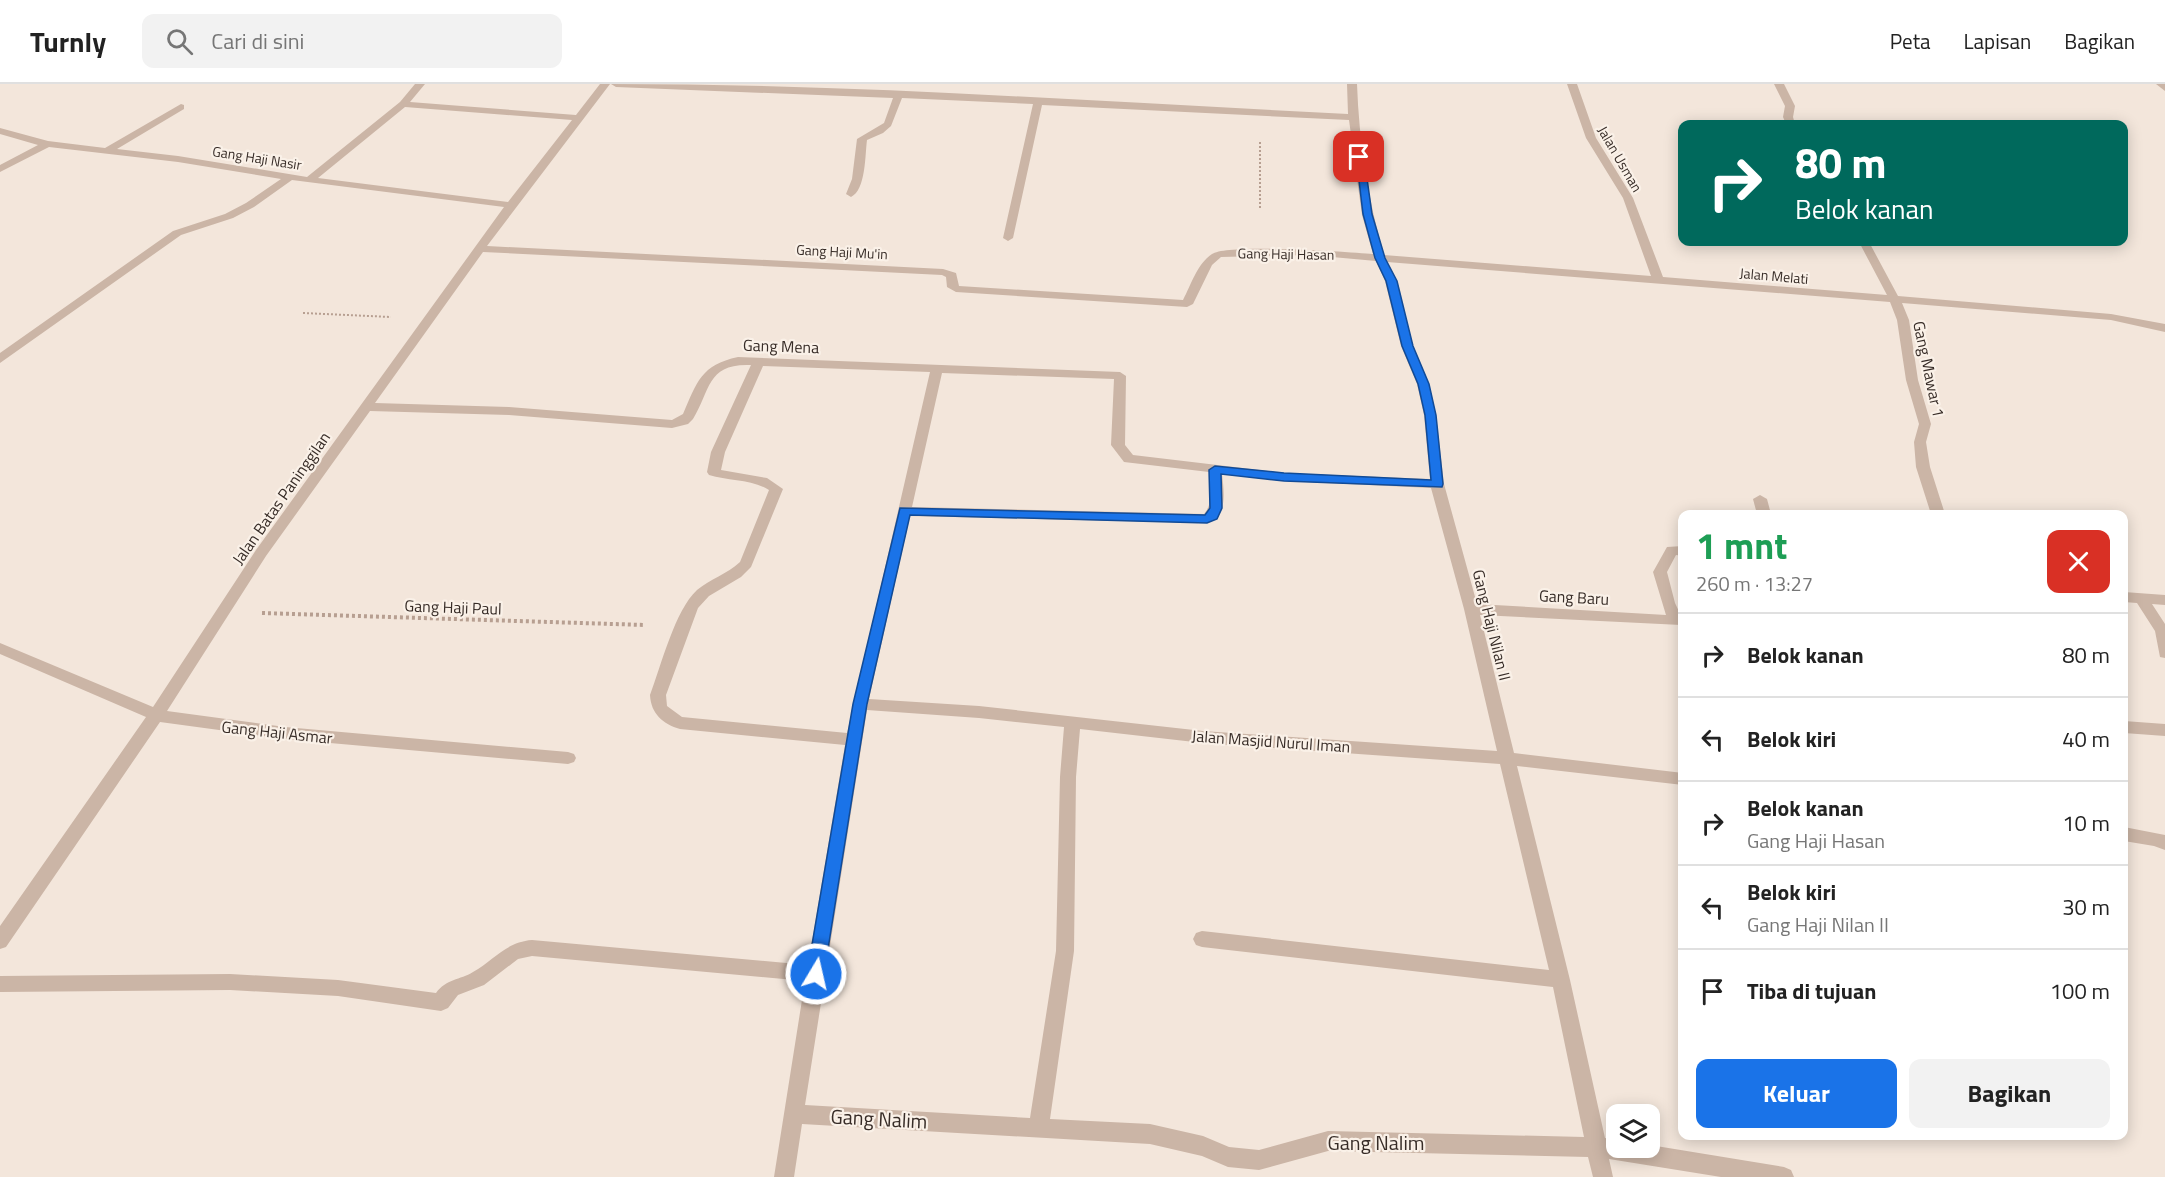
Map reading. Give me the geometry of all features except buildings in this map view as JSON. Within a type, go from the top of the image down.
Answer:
[{"type":"street","points":[[309,180],[403,104],[420,84]]},
{"type":"street","name":"Jalan Batas Paninggilan","points":[[0,941],[156,715],[261,553],[511,205],[605,84]]},
{"type":"street","points":[[616,84],[898,95],[981,95],[1038,102],[1353,117]]},
{"type":"street","name":"Gang Haji Nilan II","points":[[1352,84],[1353,117],[1367,214],[1380,258],[1391,281],[1407,346],[1424,384],[1430,415],[1437,484],[1561,980],[1603,1177]]},
{"type":"street","name":"Jalan Usman","points":[[1572,84],[1591,138],[1628,198],[1658,280]]},
{"type":"street","points":[[1779,84],[1790,106],[1789,120]]},
{"type":"street","points":[[2161,84],[2165,88]]},
{"type":"street","points":[[851,194],[857,179],[862,139],[868,134],[880,131],[890,123],[898,95]]},
{"type":"street","points":[[1008,238],[1038,102]]},
{"type":"street","points":[[403,104],[578,118]]},
{"type":"street","points":[[107,151],[181,107]]},
{"type":"street","name":"Gang Haji Nasir","points":[[0,131],[47,144],[178,159],[309,180],[511,205]]},
{"type":"street","points":[[0,170],[47,144]]},
{"type":"street","points":[[0,359],[177,233],[229,216],[250,205],[290,177]]},
{"type":"street","name":"Gang Mawar 1","points":[[1866,246],[1886,280],[1903,320],[1912,380],[1925,424],[1920,442],[1923,467],[1937,510]]},
{"type":"street","name":"Gang Haji Mu'in","points":[[481,249],[943,272],[953,276],[951,285],[956,290],[1187,304]]},
{"type":"street","name":"Gang Haji Hasan","points":[[1187,304],[1208,263],[1218,254],[1310,252],[1380,258]]},
{"type":"street","name":"Jalan Melati","points":[[1380,258],[2111,317],[2165,328]]},
{"type":"street","name":"Gang Mena","points":[[366,407],[508,411],[672,424],[683,421],[688,416],[708,374],[716,366],[738,361],[1120,376],[1118,445],[1129,459],[1215,470]]},
{"type":"street","points":[[759,361],[718,453],[714,472],[723,476],[755,479],[770,484],[776,489],[746,564],[736,574],[714,585],[697,598],[683,626],[658,695],[658,705],[663,715],[680,723],[854,740]]},
{"type":"street","points":[[784,1177],[860,704],[937,368]]},
{"type":"street","points":[[904,511],[1207,519],[1213,516],[1216,508],[1215,470],[1284,477],[1437,484]]},
{"type":"street","points":[[1760,500],[1763,510]]},
{"type":"street","name":"Gang Baru","points":[[1470,609],[1676,621],[1668,603],[1660,572],[1671,550],[1678,551]]},
{"type":"street","points":[[2128,597],[2165,600]]},
{"type":"street","points":[[2141,598],[2162,631],[2165,653]]},
{"type":"street","name":"Gang Haji Asmar","points":[[0,648],[156,715],[229,728],[568,758]]},
{"type":"street","name":"Jalan Masjid Nurul Iman","points":[[860,704],[979,712],[1203,737],[1506,758],[1678,778]]},
{"type":"street","points":[[1039,1128],[1065,951],[1068,777],[1072,722]]},
{"type":"street","points":[[2128,727],[2165,730]]},
{"type":"street","points":[[2128,835],[2165,843]]},
{"type":"street","points":[[1202,939],[1561,980]]},
{"type":"street","points":[[0,984],[230,982],[338,988],[441,1002],[453,986],[483,976],[504,956],[521,948],[816,974]]},
{"type":"street","name":"Gang Nalim","points":[[794,1114],[1150,1134],[1203,1146],[1227,1157],[1259,1160],[1328,1141],[1597,1147],[1784,1177]]},
{"type":"path","points":[[1260,112],[1260,210]]},
{"type":"path","points":[[303,313],[430,318]]},
{"type":"path","name":"Gang Haji Paul","points":[[223,612],[683,626]]},
{"type":"route","points":[[816,974],[860,704],[904,511],[1201,520],[1213,516],[1215,512],[1215,470],[1284,477],[1437,484],[1430,415],[1424,384],[1407,346],[1391,281],[1380,258],[1367,214],[1359,157]]}]
